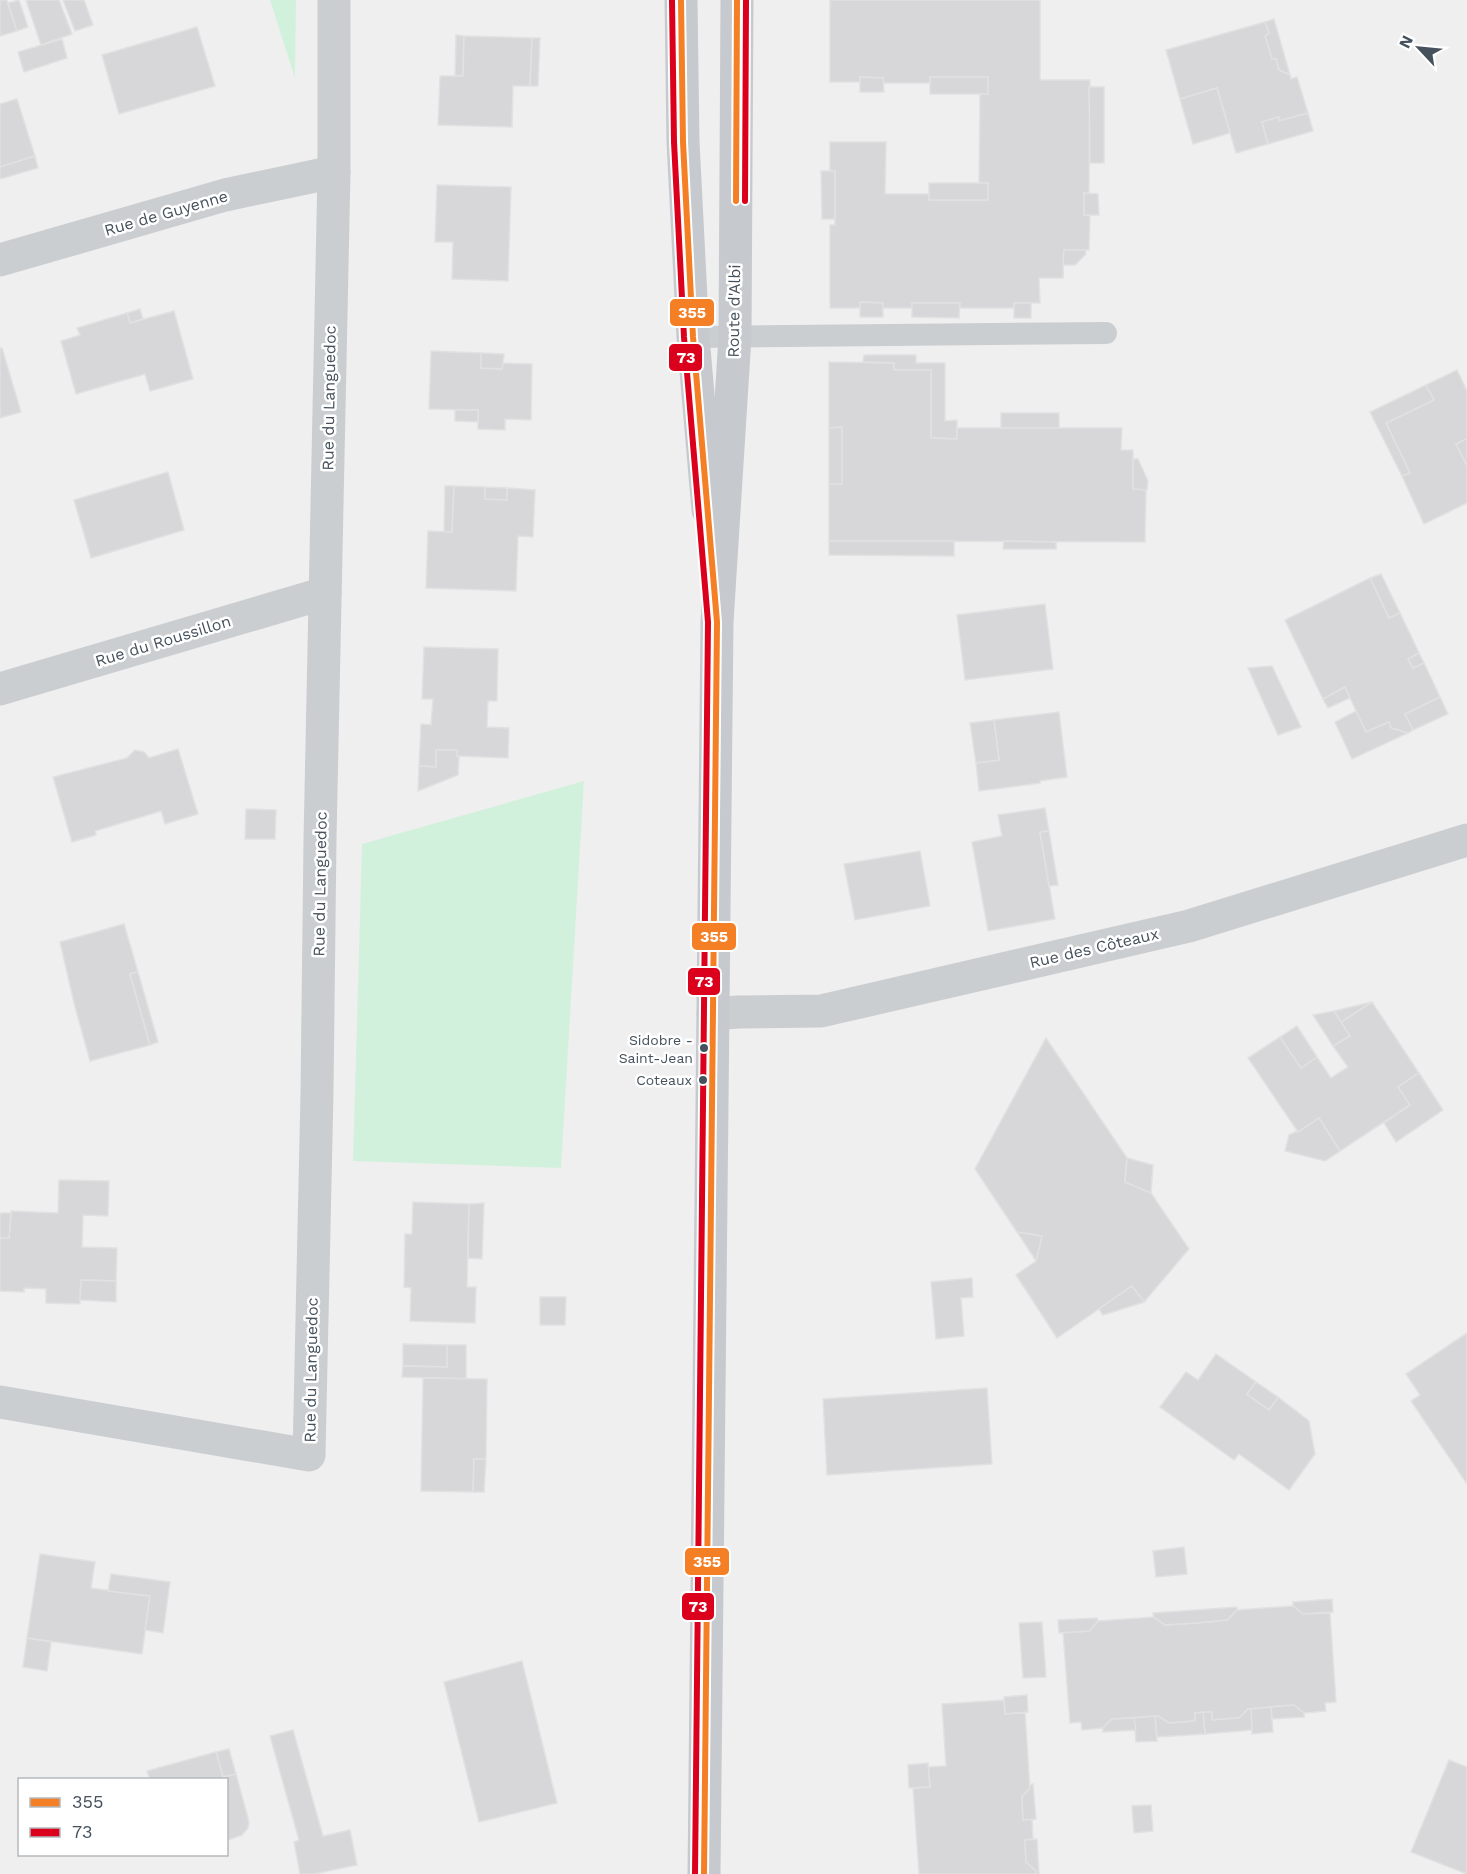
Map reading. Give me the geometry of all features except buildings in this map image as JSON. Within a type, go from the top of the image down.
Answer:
[{"type":"main road","name":"Route d'Albi","points":[[681,0],[683,142],[693,338],[717,622]]},
{"type":"main road","name":"Route d'Albi","points":[[704,1874],[717,622],[735,337],[737,0]]},
{"type":"street","name":"Rue du Languedoc","points":[[0,1402],[309,1455],[334,172],[334,0]]},
{"type":"street","name":"Rue de Guyenne","points":[[0,260],[225,195],[334,172]]},
{"type":"street","name":"Rue du Roussillon","points":[[0,689],[325,593]]},
{"type":"street","name":"Rue des Côteaux","points":[[713,1014],[821,1011],[879,998],[1190,926],[1467,840]]},
{"type":"lane","points":[[693,338],[1106,333]]},
{"type":"green space","points":[[270,0],[296,0],[295,78]]},
{"type":"green space","points":[[584,781],[561,1168],[353,1161],[362,844]]},
{"type":"transit line","name":"73","points":[[672,0],[674,142],[684,337],[708,622],[695,1874]]},
{"type":"transit line","name":"355","points":[[681,0],[683,142],[693,337],[717,622],[704,1874]]},
{"type":"transit line","name":"355","points":[[736,201],[737,0]]},
{"type":"transit line","name":"73","points":[[745,201],[746,0]]},
{"type":"place","name":"Sidobre - Saint-Jean","points":[[704,1048]]},
{"type":"place","name":"Coteaux","points":[[703,1080]]}]
